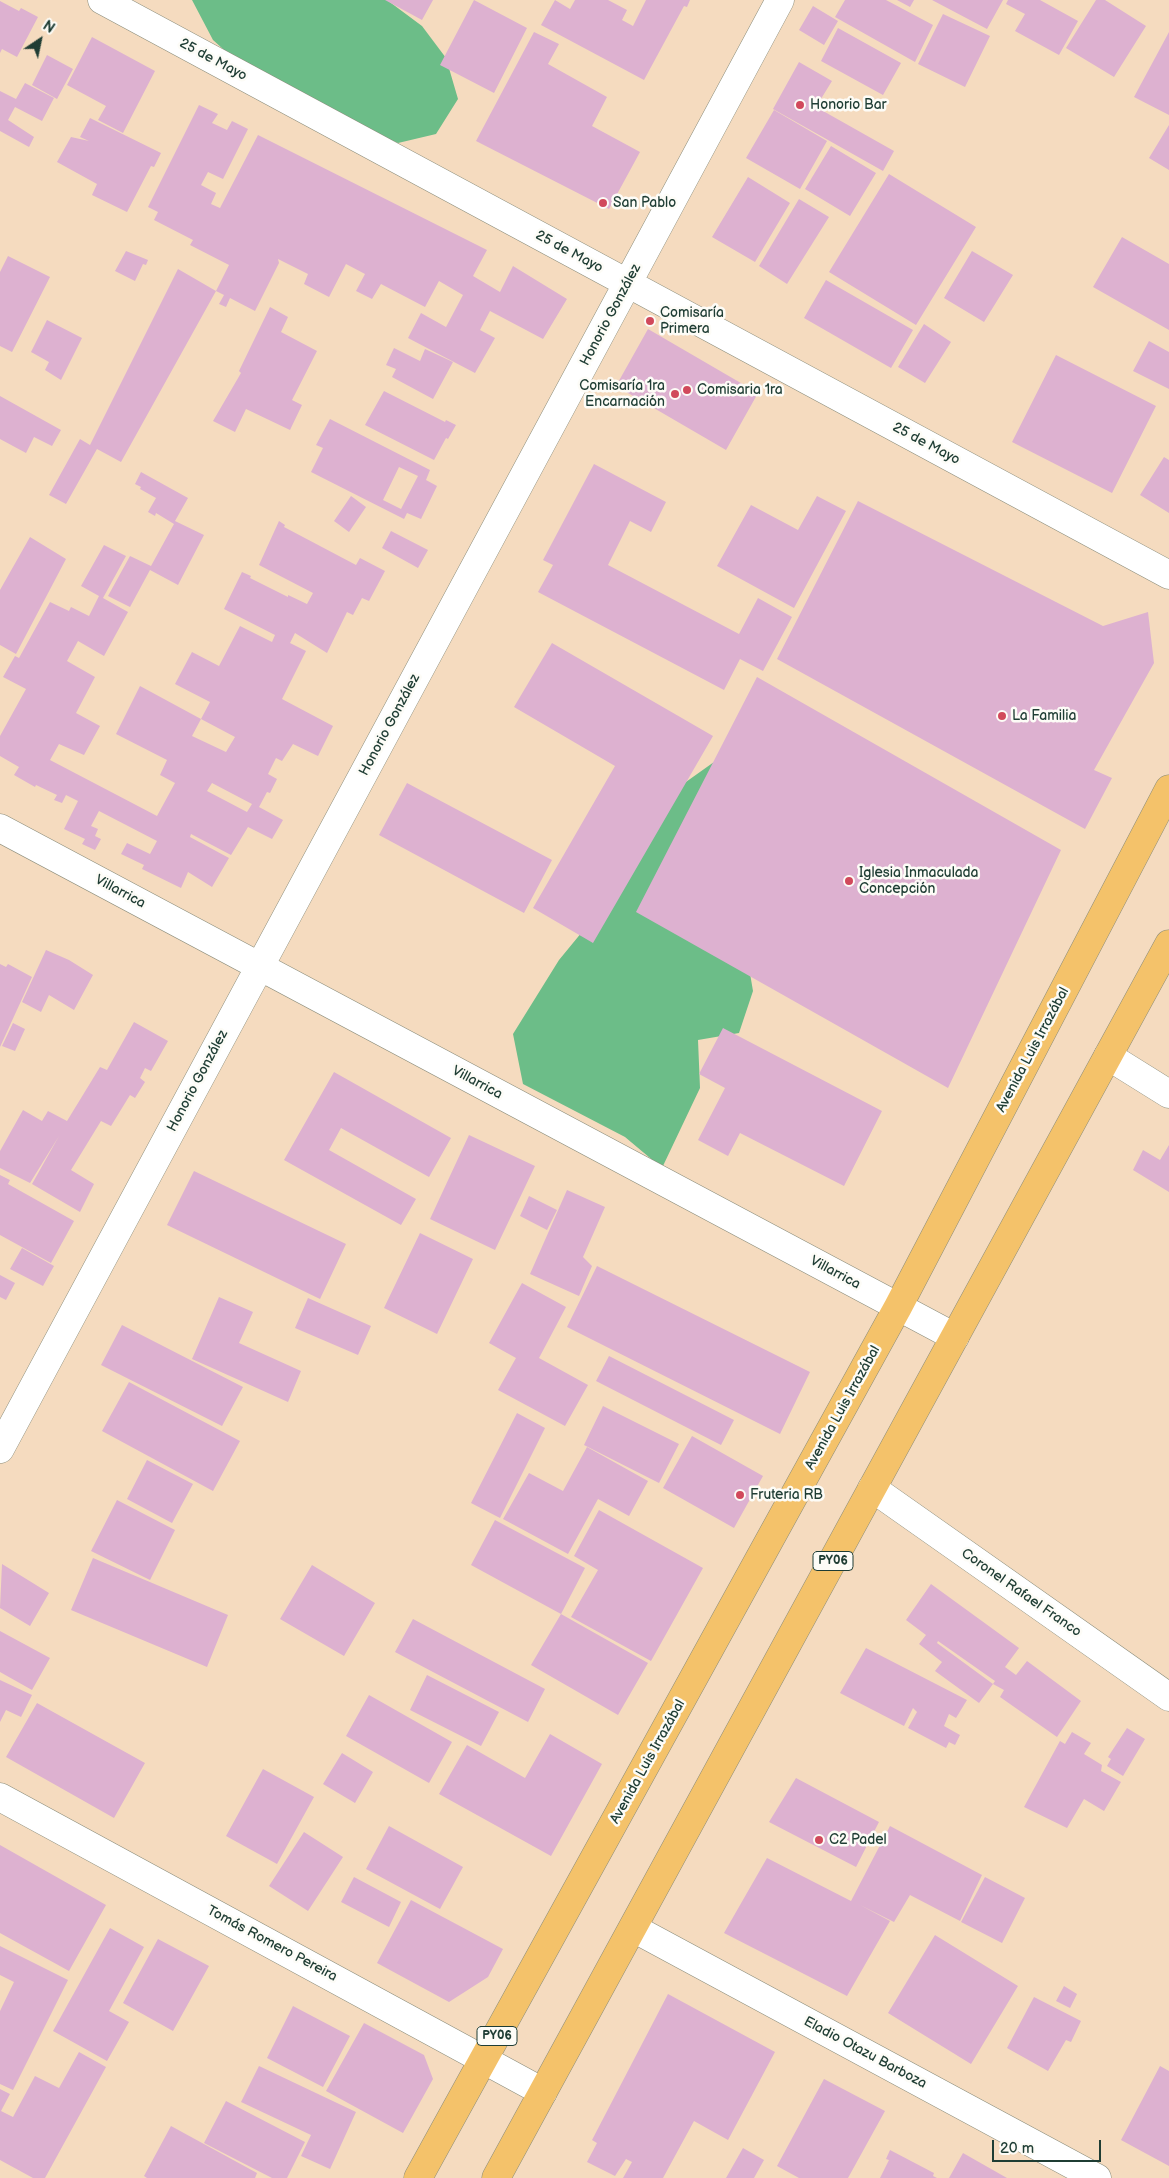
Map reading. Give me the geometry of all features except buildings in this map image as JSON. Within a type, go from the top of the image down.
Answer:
[{"type":"highway","name":"Avenida Luis Irrazábal","points":[[418,2178],[898,1307],[1169,789]]},
{"type":"highway","name":"PY06","points":[[496,2178],[1169,944]]},
{"type":"street","name":"25 de Mayo","points":[[102,0],[1169,575]]},
{"type":"street","name":"Honorio González","points":[[0,1449],[780,0]]},
{"type":"street","name":"Villarrica","points":[[0,828],[955,1337]]},
{"type":"street","points":[[1108,1056],[1169,1094]]},
{"type":"street","name":"Coronel Rafael Franco","points":[[872,1488],[1169,1697]]},
{"type":"street","name":"Tomás Romero Pereira","points":[[0,1797],[543,2092]]},
{"type":"street","name":"Eladio Otazu Barboza","points":[[633,1928],[1097,2178]]},
{"type":"green space","points":[[192,0],[387,0],[422,26],[446,58],[458,99],[436,134],[398,143],[352,124],[243,67],[213,40]]},
{"type":"green space","points":[[714,762],[753,991],[739,1033],[698,1040],[700,1088],[662,1168],[625,1137],[523,1084],[513,1034],[559,960],[610,898],[669,794]]},
{"type":"place","name":"Honorio Bar","points":[[800,105]]},
{"type":"place","name":"San Pablo","points":[[603,203]]},
{"type":"place","name":"Comisaría Primera","points":[[650,321]]},
{"type":"place","name":"Comisaria 1ra","points":[[687,390]]},
{"type":"place","name":"Comisaría 1ra Encarnación","points":[[675,394]]},
{"type":"place","name":"La Familia","points":[[1002,716]]},
{"type":"place","name":"Iglesia Inmaculada Concepción","points":[[849,881]]},
{"type":"place","name":"Fruteria RB","points":[[740,1495]]},
{"type":"place","name":"C2 Padel","points":[[819,1840]]}]
